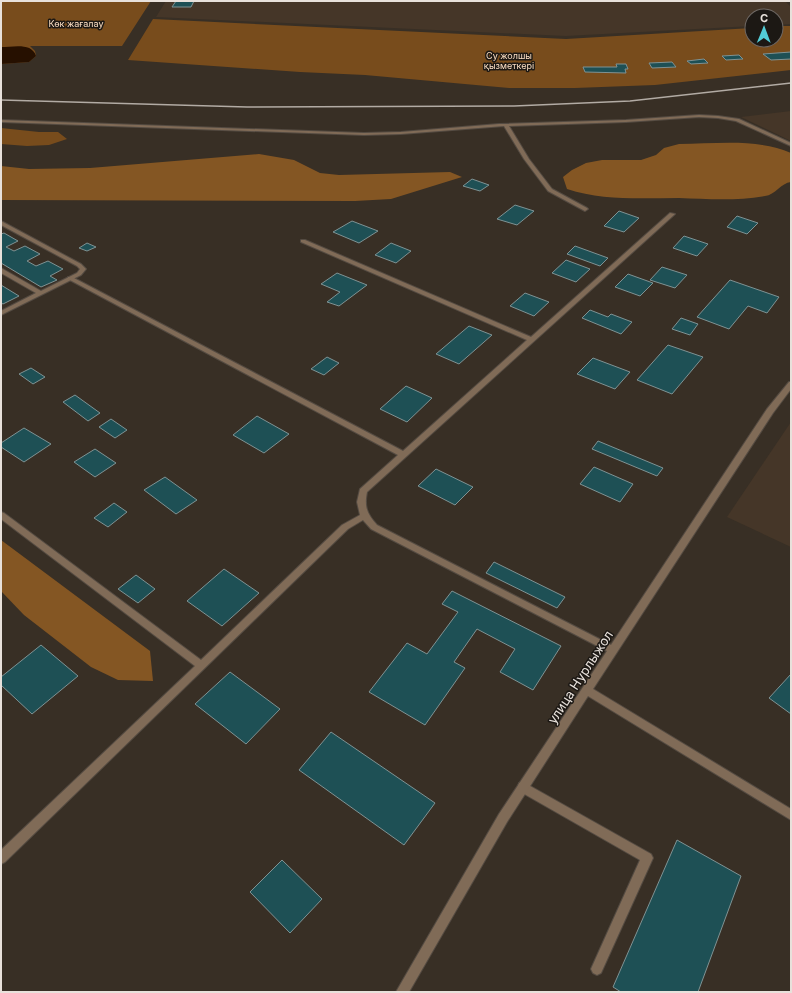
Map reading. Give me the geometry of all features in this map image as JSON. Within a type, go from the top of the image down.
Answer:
[{"type":"street","points":[[1,121],[364,134],[401,133],[506,125],[626,121],[699,116],[737,120],[791,145]]},
{"type":"street","points":[[506,125],[527,159],[550,190],[585,208]]},
{"type":"street","points":[[613,650],[374,527],[364,516],[360,504],[364,491],[672,214]]},
{"type":"street","points":[[1,223],[82,267],[82,272],[1,313]]},
{"type":"street","points":[[303,241],[532,340]]},
{"type":"street","points":[[1,270],[40,293]]},
{"type":"street","points":[[70,278],[404,455]]},
{"type":"street","name":"улица Нурлыжол","points":[[402,992],[503,818],[770,411],[791,384]]},
{"type":"street","points":[[1,515],[202,665]]},
{"type":"street","points":[[1,858],[345,526],[364,516]]},
{"type":"street","points":[[587,690],[791,815]]},
{"type":"street","points":[[523,787],[647,858],[597,969]]},
{"type":"shaded area","points":[[166,1],[785,1],[791,7],[791,24],[784,24],[784,8],[744,8],[744,26],[566,36],[156,17]]},
{"type":"shaded area","points":[[1,47],[26,47],[31,49],[36,56],[29,62],[1,64]]},
{"type":"shaded area","points":[[791,111],[791,141],[741,117]]},
{"type":"shaded area","points":[[736,143],[764,145],[778,148],[791,153],[791,182],[784,184],[769,195],[754,198],[733,199],[623,198],[581,193],[567,189],[563,177],[572,170],[586,163],[602,160],[641,160],[656,155],[664,148],[679,144]]},
{"type":"shaded area","points":[[259,154],[294,160],[320,173],[339,175],[450,172],[462,177],[391,199],[355,201],[1,200],[1,166],[29,169],[90,168]]},
{"type":"shaded area","points":[[791,422],[791,547],[727,517]]},
{"type":"shaded area","points":[[1,540],[150,651],[153,681],[118,680],[91,667],[24,615],[1,591]]},
{"type":"green space","name":"Көк жағалау","points":[[1,1],[151,1],[122,46],[30,46],[35,51],[36,56],[29,62],[1,64]]},
{"type":"green space","name":"Су жолшы қызметкері","points":[[153,19],[566,39],[744,28],[744,48],[784,48],[784,26],[791,26],[791,70],[655,85],[575,88],[509,88],[365,75],[128,60]]},
{"type":"green space","points":[[1,128],[39,132],[58,132],[67,139],[49,145],[27,146],[1,144]]},
{"type":"building","points":[[176,1],[194,1],[191,7],[172,7]]},
{"type":"building","points":[[791,52],[791,59],[771,60],[763,54]]},
{"type":"building","points":[[739,55],[743,59],[726,60],[722,56]]},
{"type":"building","points":[[704,59],[708,63],[691,64],[687,61]]},
{"type":"building","points":[[672,62],[676,67],[652,68],[649,63]]},
{"type":"building","points":[[616,64],[626,64],[628,69],[625,69],[626,73],[585,72],[583,67],[617,67]]},
{"type":"building","points":[[472,179],[489,185],[480,191],[463,186]]},
{"type":"building","points":[[515,205],[534,211],[517,225],[497,219]]},
{"type":"building","points":[[619,211],[639,218],[624,232],[604,226]]},
{"type":"building","points":[[737,216],[758,223],[747,234],[727,227]]},
{"type":"building","points":[[352,221],[378,231],[359,243],[333,232]]},
{"type":"building","points":[[4,233],[18,241],[6,247],[14,251],[25,246],[40,254],[27,261],[36,266],[48,261],[63,269],[50,276],[57,280],[41,287],[1,263],[1,234]]},
{"type":"building","points":[[684,236],[708,244],[697,256],[673,248]]},
{"type":"building","points":[[87,243],[96,247],[87,251],[79,248]]},
{"type":"building","points":[[391,243],[411,251],[396,263],[375,255]]},
{"type":"building","points":[[575,246],[608,258],[600,266],[567,254]]},
{"type":"building","points":[[566,260],[590,269],[576,282],[552,273]]},
{"type":"building","points":[[662,267],[687,275],[675,288],[650,280]]},
{"type":"building","points":[[337,273],[367,285],[339,306],[327,302],[340,292],[321,284]]},
{"type":"building","points":[[628,274],[653,283],[640,296],[615,287]]},
{"type":"building","points":[[730,280],[779,297],[767,313],[748,306],[729,329],[697,317]]},
{"type":"building","points":[[1,285],[19,296],[3,304],[1,303]]},
{"type":"building","points":[[525,293],[549,302],[534,316],[510,306]]},
{"type":"building","points":[[590,310],[608,317],[611,314],[632,322],[621,334],[582,318]]},
{"type":"building","points":[[681,318],[698,324],[690,335],[672,329]]},
{"type":"building","points":[[469,326],[492,335],[459,364],[436,354]]},
{"type":"building","points":[[668,345],[703,357],[672,394],[637,380]]},
{"type":"building","points":[[327,357],[339,363],[324,375],[311,369]]},
{"type":"building","points":[[593,358],[630,372],[615,389],[577,374]]},
{"type":"building","points":[[31,368],[45,377],[33,384],[19,374]]},
{"type":"building","points":[[406,386],[432,398],[407,422],[380,409]]},
{"type":"building","points":[[75,395],[100,413],[88,421],[63,402]]},
{"type":"building","points":[[257,416],[289,434],[264,453],[233,435]]},
{"type":"building","points":[[111,419],[127,430],[115,438],[99,427]]},
{"type":"building","points":[[24,428],[51,444],[24,462],[1,447],[1,443]]},
{"type":"building","points":[[598,441],[663,468],[657,476],[592,449]]},
{"type":"building","points":[[95,449],[116,463],[95,477],[74,462]]},
{"type":"building","points":[[594,467],[633,484],[620,502],[580,484]]},
{"type":"building","points":[[436,469],[473,487],[455,505],[418,486]]},
{"type":"building","points":[[165,477],[197,500],[176,514],[144,490]]},
{"type":"building","points":[[114,503],[127,512],[108,527],[94,518]]},
{"type":"building","points":[[494,562],[565,597],[557,608],[486,573]]},
{"type":"building","points":[[224,569],[259,593],[222,626],[187,601]]},
{"type":"building","points":[[136,575],[155,589],[138,603],[118,589]]},
{"type":"building","points":[[452,591],[561,646],[533,690],[500,672],[515,649],[477,629],[454,662],[465,668],[425,725],[369,692],[407,643],[427,654],[458,612],[442,604]]},
{"type":"building","points":[[41,645],[78,676],[32,714],[1,685],[1,677]]},
{"type":"building","points":[[230,672],[280,709],[246,744],[195,704]]},
{"type":"building","points":[[791,674],[791,714],[769,698]]},
{"type":"building","points":[[331,732],[435,803],[404,845],[299,770]]},
{"type":"building","points":[[677,840],[741,876],[698,992],[621,992],[613,987]]},
{"type":"building","points":[[282,860],[322,899],[290,933],[250,892]]},
{"type":"railway","points":[[1,100],[247,107],[514,106],[630,101],[791,83]]}]
